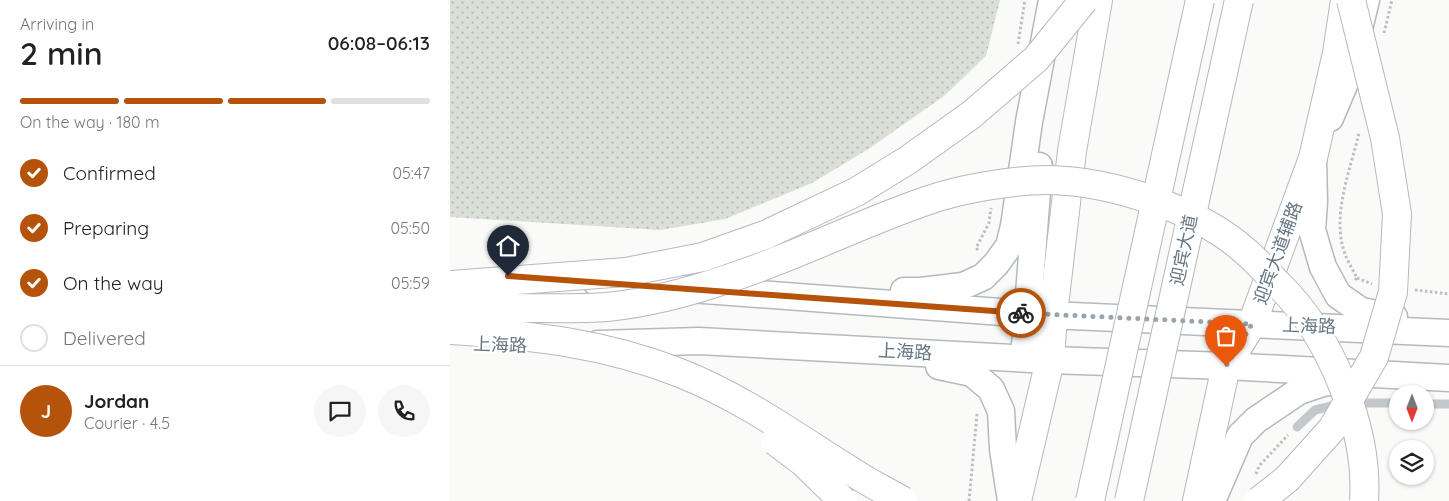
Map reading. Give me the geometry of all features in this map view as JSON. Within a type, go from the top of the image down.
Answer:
[{"type":"main road","points":[[450,285],[626,272],[703,257],[765,236],[856,192],[908,160],[971,115],[1036,60],[1084,0]]},
{"type":"main road","points":[[1018,501],[1037,359],[1040,314],[1072,151],[1098,0]]},
{"type":"main road","points":[[1090,501],[1200,0]]},
{"type":"main road","name":"迎宾大道","points":[[1129,501],[1239,0]]},
{"type":"main road","name":"迎宾大道辅路","points":[[1197,501],[1226,366],[1252,324],[1313,158],[1337,53],[1345,0]]},
{"type":"main road","points":[[1259,501],[1287,479],[1332,429],[1374,357],[1394,292],[1397,214],[1385,138],[1351,0]]},
{"type":"main road","points":[[450,305],[554,308],[608,307],[659,298],[728,279],[928,200],[990,185],[1047,180],[1100,186],[1166,205],[1205,223],[1244,250],[1296,302],[1330,354],[1357,425],[1365,486],[1364,501]]},
{"type":"main road","points":[[450,330],[521,335],[564,341],[625,354],[681,373],[771,419],[852,472],[903,501]]},
{"type":"main road","points":[[450,334],[524,341],[570,350],[658,380],[718,407],[770,438],[803,462],[843,501]]},
{"type":"street","points":[[664,287],[921,291],[963,286],[983,277],[996,264],[1009,246],[1014,226],[1029,122],[1052,0]]},
{"type":"street","points":[[1040,314],[1041,143],[1064,0]]},
{"type":"street","points":[[1366,0],[1347,78],[1313,158],[1314,202],[1312,230],[1323,267],[1338,295],[1361,311],[1449,325]]},
{"type":"street","name":"上海路","points":[[450,272],[1040,314],[1449,333]]},
{"type":"street","points":[[699,341],[883,359],[948,367],[972,373],[991,389],[1001,410],[1011,501]]},
{"type":"street","name":"上海路","points":[[450,343],[518,347],[699,341],[1449,378]]},
{"type":"street","points":[[1212,501],[1240,436],[1256,420],[1299,391],[1326,382],[1449,386]]},
{"type":"lane","points":[[1297,427],[1315,410],[1333,404],[1389,403]]},
{"type":"lane","points":[[1434,404],[1449,404]]},
{"type":"shaded area","points":[[450,0],[1000,0],[986,56],[944,96],[870,148],[812,183],[725,219],[660,230],[450,217]]},
{"type":"way so far","points":[[1021,313],[1252,324],[1226,366]]},
{"type":"route","points":[[508,276],[1021,313]]}]
